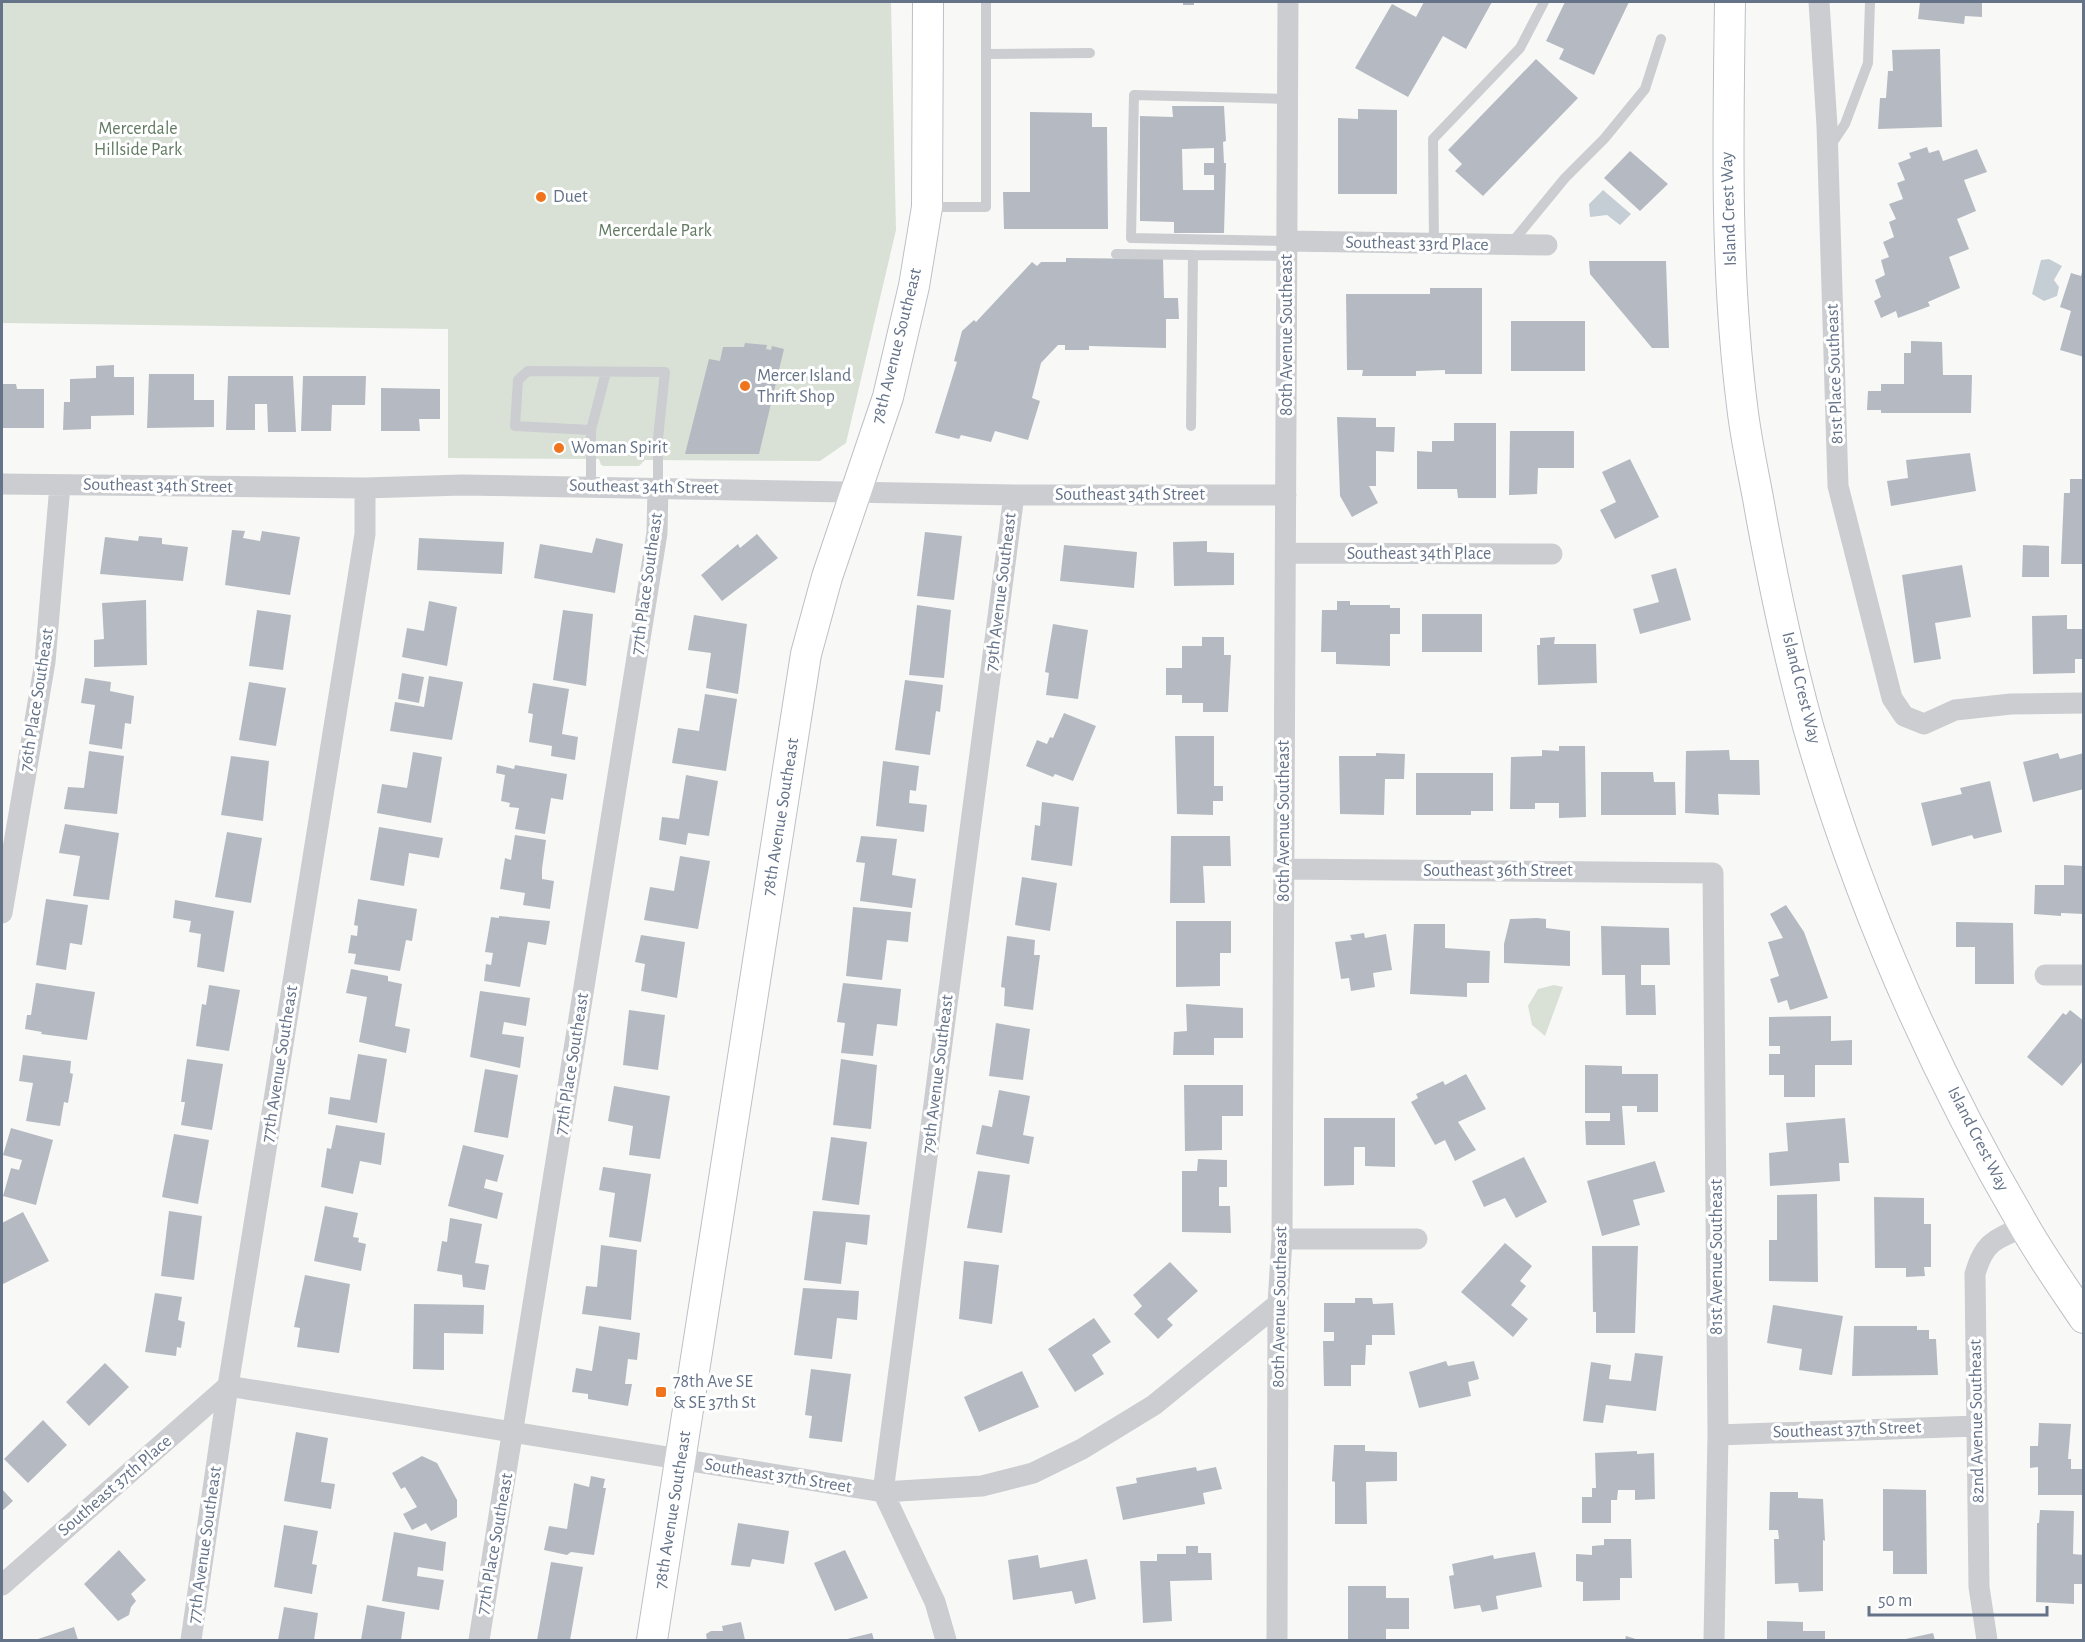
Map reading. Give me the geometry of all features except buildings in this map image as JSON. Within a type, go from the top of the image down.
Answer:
[{"type":"street","name":"78th Avenue Southeast","points":[[652,1641],[806,654],[827,577],[888,398],[914,286],[927,207],[928,2]]},
{"type":"street","name":"80th Avenue Southeast","points":[[1277,1641],[1278,1304],[1282,1239],[1288,249],[1287,2]]},
{"type":"street","name":"Island Crest Way","points":[[1730,2],[1728,169],[1731,273],[1742,407],[1772,572],[1806,715],[1851,856],[1902,988],[1981,1149],[2024,1227],[2084,1318]]},
{"type":"street","name":"81st Place Southeast","points":[[1819,2],[1828,150],[1838,486],[1892,698],[1904,716],[1924,724],[1955,710],[2011,704],[2084,703]]},
{"type":"street","name":"Southeast 33rd Place","points":[[1288,249],[1547,245]]},
{"type":"street","name":"Southeast 34th Street","points":[[2,484],[365,488],[462,485],[1014,495],[1286,495]]},
{"type":"street","name":"76th Place Southeast","points":[[2,913],[45,662],[60,485]]},
{"type":"street","name":"77th Place Southeast","points":[[478,1641],[514,1431],[657,533],[658,487]]},
{"type":"street","name":"77th Avenue Southeast","points":[[191,1641],[228,1386],[363,546],[365,488]]},
{"type":"street","name":"79th Avenue Southeast","points":[[883,1492],[1014,495]]},
{"type":"street","name":"Southeast 34th Place","points":[[1286,553],[1552,554]]},
{"type":"street","name":"Southeast 36th Street","points":[[1283,869],[1713,873]]},
{"type":"street","name":"81st Avenue Southeast","points":[[1713,873],[1718,1435],[1714,1641]]},
{"type":"street","points":[[2045,975],[2084,975]]},
{"type":"street","name":"82nd Avenue Southeast","points":[[1987,1641],[1979,1587],[1975,1274],[1981,1253],[1994,1240],[2024,1227]]},
{"type":"street","points":[[1282,1239],[1417,1239]]},
{"type":"street","name":"Southeast 37th Street","points":[[228,1386],[883,1492],[982,1486],[1033,1473],[1082,1449],[1154,1405],[1278,1304]]},
{"type":"street","name":"Southeast 37th Place","points":[[2,1585],[228,1386]]},
{"type":"street","name":"Southeast 37th Street","points":[[1718,1435],[1976,1425]]},
{"type":"street","points":[[883,1492],[935,1602],[946,1641]]},
{"type":"lane","points":[[927,207],[987,207],[987,2]]},
{"type":"lane","points":[[1434,245],[1433,139],[1520,48],[1544,2]]},
{"type":"lane","points":[[1828,150],[1845,124],[1868,63],[1870,2]]},
{"type":"lane","points":[[1510,245],[1565,178],[1604,139],[1645,89],[1661,39]]},
{"type":"lane","points":[[987,54],[1090,53]]},
{"type":"lane","points":[[1287,99],[1134,95],[1131,238],[1288,249]]},
{"type":"lane","points":[[1116,255],[1193,255],[1288,249]]},
{"type":"lane","points":[[1191,426],[1193,255]]},
{"type":"lane","points":[[591,430],[515,426],[518,380],[528,371],[666,372],[658,438],[658,487]]},
{"type":"lane","points":[[591,487],[591,430],[606,372]]},
{"type":"green space","name":"Mercerdale Park","points":[[2,2],[891,2],[896,230],[846,443],[820,461],[645,460],[639,466],[604,466],[601,465],[599,459],[448,458],[448,329],[2,323]]},
{"type":"green space","points":[[1554,985],[1563,987],[1545,1036],[1532,1025],[1528,1006],[1538,989]]},
{"type":"shaded area","points":[[1603,190],[1631,214],[1620,225],[1607,215],[1590,217],[1589,204]]},
{"type":"shaded area","points":[[2049,259],[2062,266],[2054,280],[2059,287],[2057,296],[2044,301],[2032,294],[2041,260]]},
{"type":"place","name":"Duet","points":[[541,197]]},
{"type":"place","name":"Mercer Island Thrift Shop","points":[[745,386]]},
{"type":"place","name":"Woman Spirit","points":[[559,448]]},
{"type":"place","name":"78th Ave SE & SE 37th St","points":[[661,1392]]},
{"type":"park label","name":"Mercerdale Hillside Park","points":[[138,139]]}]
